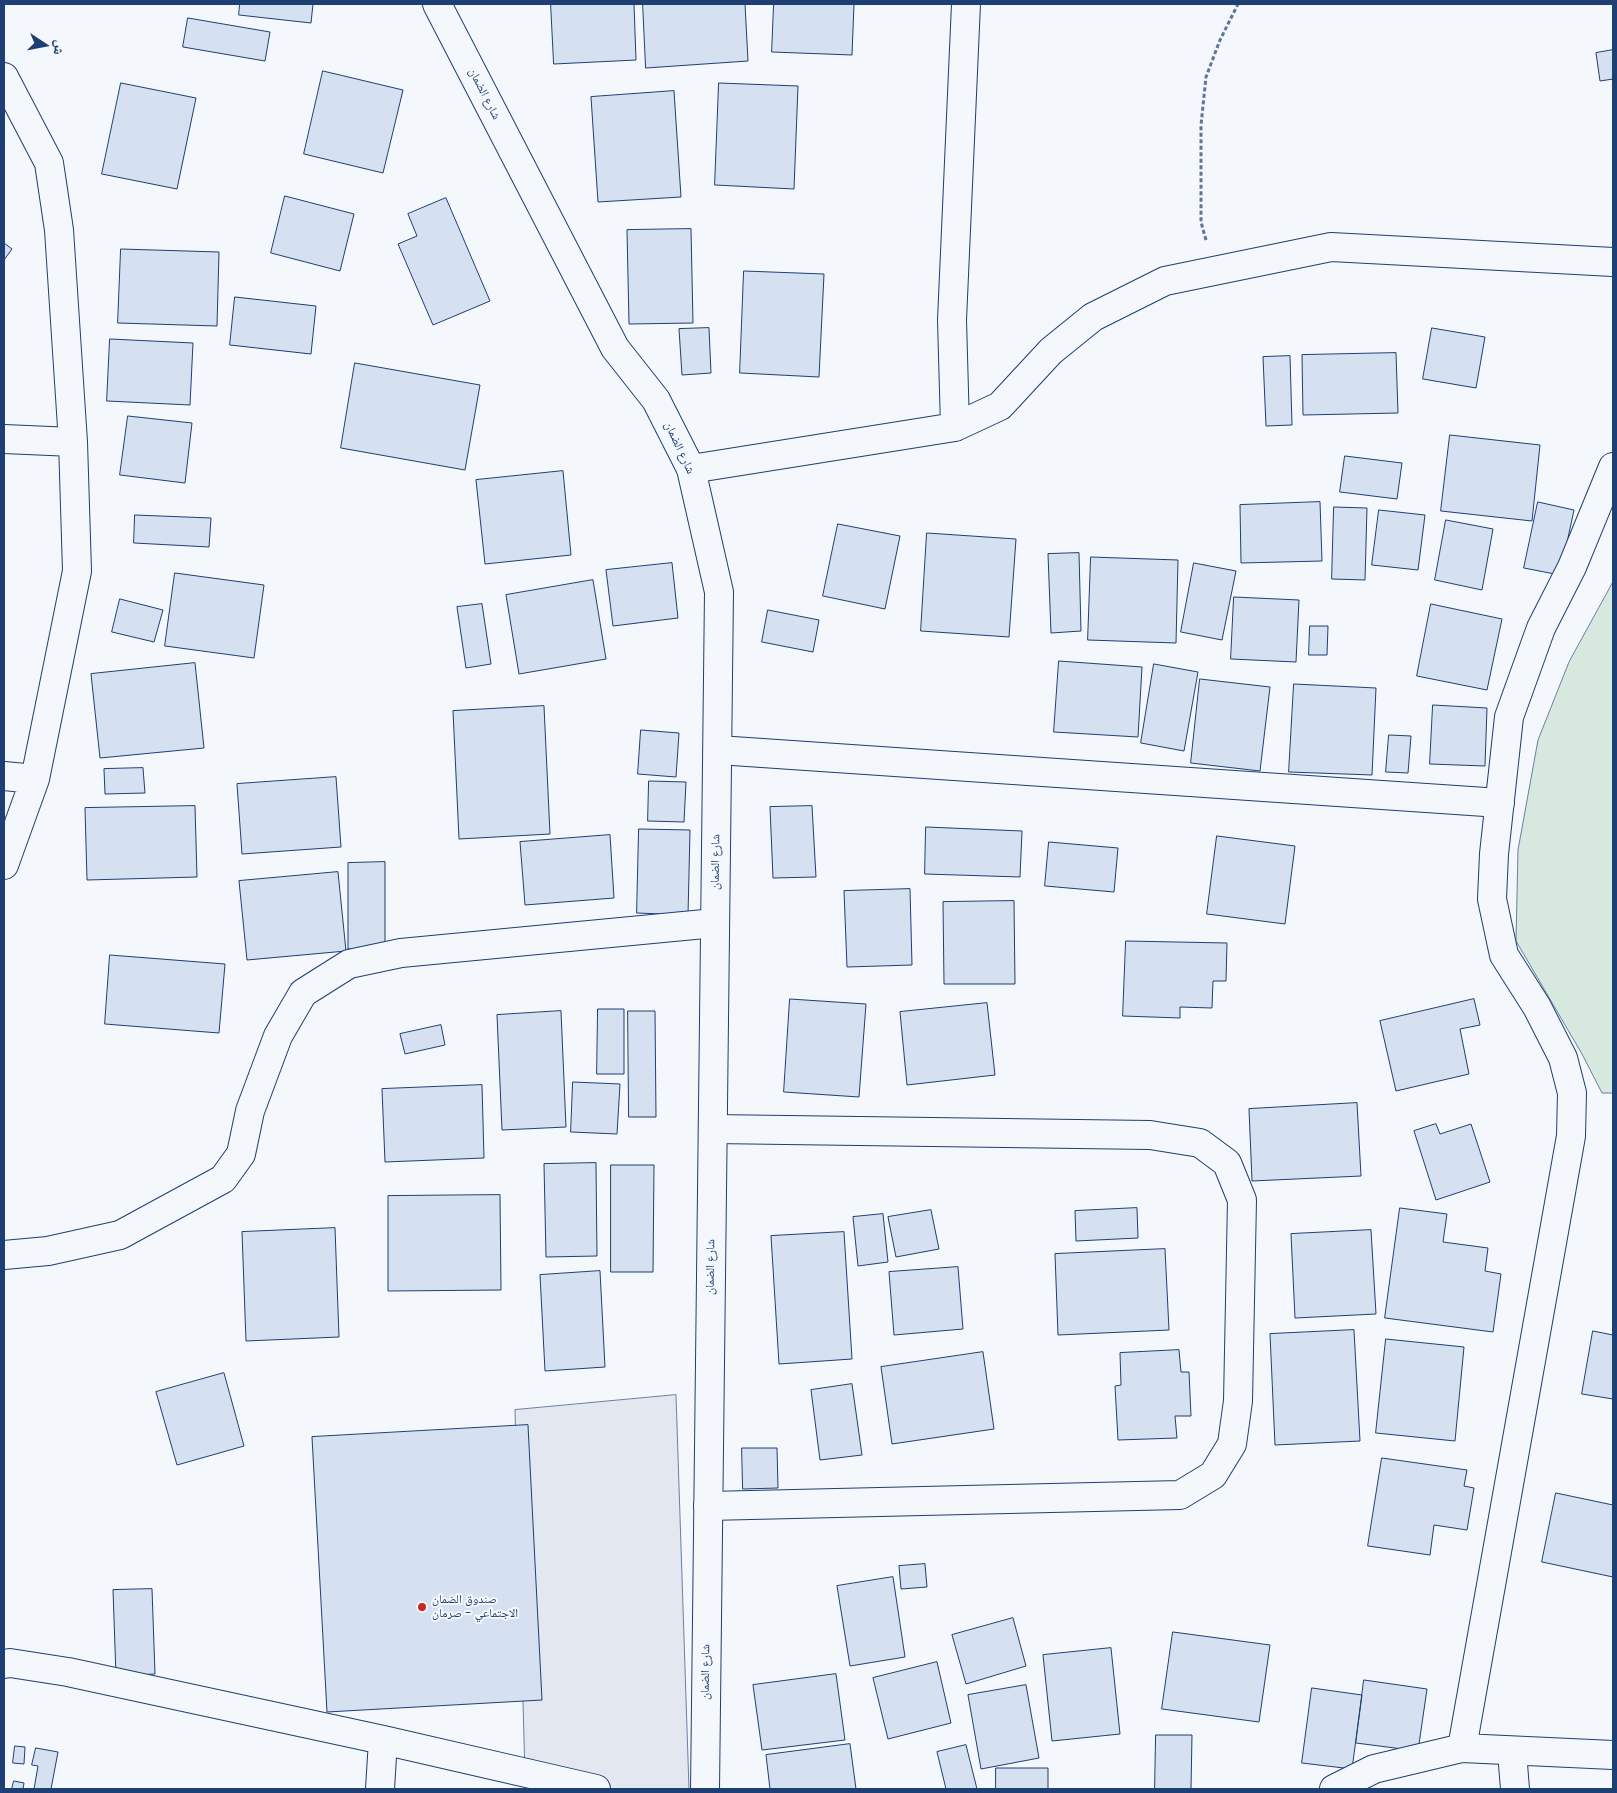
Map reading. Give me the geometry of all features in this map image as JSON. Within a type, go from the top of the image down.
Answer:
[{"type":"street","name":"شارع الضمان","points":[[437,4],[615,348],[656,400],[691,469],[719,592],[705,1789]]},
{"type":"street","points":[[955,427],[952,320],[966,4]]},
{"type":"street","points":[[4,77],[49,163],[59,230],[73,442],[77,571],[35,779],[4,865]]},
{"type":"street","points":[[691,469],[955,427],[1000,406],[1051,351],[1093,317],[1165,281],[1331,247],[1613,262]]},
{"type":"street","points":[[4,439],[73,442]]},
{"type":"street","points":[[1462,1748],[1572,1136],[1572,1093],[1563,1058],[1537,1007],[1504,955],[1492,899],[1494,854],[1509,717],[1541,628],[1572,567],[1613,467]]},
{"type":"street","points":[[718,750],[1500,804]]},
{"type":"street","points":[[4,776],[35,779]]},
{"type":"street","points":[[4,1255],[48,1251],[120,1235],[223,1179],[241,1154],[250,1111],[278,1036],[303,993],[349,964],[401,953],[715,923]]},
{"type":"street","points":[[708,1506],[1180,1495],[1213,1475],[1232,1444],[1238,1401],[1242,1200],[1227,1163],[1200,1143],[1150,1135],[713,1129]]},
{"type":"street","points":[[6,1657],[596,1789]]},
{"type":"street","points":[[380,1789],[383,1740]]},
{"type":"street","points":[[1334,1789],[1374,1770],[1462,1748],[1512,1752],[1613,1755]]},
{"type":"street","points":[[1512,1752],[1515,1789]]},
{"type":"path","points":[[1213,272],[1201,222],[1201,125],[1206,77],[1220,40],[1238,4]]},
{"type":"shaded area","points":[[1613,582],[1613,1093],[1602,1093],[1582,1054],[1516,941],[1518,850],[1538,740],[1569,662]]},
{"type":"shaded area","points":[[676,1395],[689,1789],[584,1789],[525,1775],[515,1410]]},
{"type":"building","points":[[240,4],[313,4],[311,23],[239,15]]},
{"type":"building","points":[[551,4],[634,4],[636,60],[554,64]]},
{"type":"building","points":[[643,4],[745,4],[748,61],[646,68]]},
{"type":"building","points":[[774,4],[854,4],[852,55],[772,52]]},
{"type":"building","points":[[188,18],[270,32],[265,61],[183,47]]},
{"type":"building","points":[[1613,50],[1613,79],[1600,81],[1596,53]]},
{"type":"building","points":[[323,71],[403,90],[383,173],[304,154]]},
{"type":"building","points":[[121,83],[196,98],[177,189],[102,174]]},
{"type":"building","points":[[719,83],[798,86],[794,189],[715,185]]},
{"type":"building","points":[[674,91],[681,197],[598,202],[591,97]]},
{"type":"building","points":[[285,196],[354,214],[340,271],[271,253]]},
{"type":"building","points":[[446,198],[490,301],[433,325],[398,244],[417,236],[408,214]]},
{"type":"building","points":[[691,229],[693,323],[629,324],[627,230]]},
{"type":"building","points":[[4,243],[12,249],[4,260]]},
{"type":"building","points":[[121,249],[219,252],[217,326],[118,323]]},
{"type":"building","points":[[744,271],[824,274],[819,377],[740,373]]},
{"type":"building","points":[[235,297],[316,306],[311,354],[230,345]]},
{"type":"building","points":[[709,328],[711,373],[682,375],[679,329]]},
{"type":"building","points":[[1432,328],[1485,337],[1476,388],[1423,379]]},
{"type":"building","points":[[110,339],[193,343],[190,405],[107,401]]},
{"type":"building","points":[[1396,353],[1398,413],[1303,415],[1302,355]]},
{"type":"building","points":[[1290,356],[1292,425],[1266,426],[1263,357]]},
{"type":"building","points":[[355,363],[480,385],[465,470],[341,448]]},
{"type":"building","points":[[128,416],[192,423],[185,483],[120,475]]},
{"type":"building","points":[[1450,435],[1540,445],[1532,521],[1441,511]]},
{"type":"building","points":[[1345,456],[1402,463],[1397,499],[1340,492]]},
{"type":"building","points":[[563,471],[571,555],[485,564],[476,480]]},
{"type":"building","points":[[1320,502],[1322,561],[1241,563],[1240,505]]},
{"type":"building","points":[[1538,502],[1574,510],[1560,575],[1524,568]]},
{"type":"building","points":[[1334,507],[1367,508],[1365,580],[1332,579]]},
{"type":"building","points":[[1379,510],[1425,515],[1418,570],[1372,565]]},
{"type":"building","points":[[135,515],[211,518],[209,547],[134,543]]},
{"type":"building","points":[[1446,520],[1493,529],[1482,590],[1435,580]]},
{"type":"building","points":[[838,524],[900,536],[885,609],[823,596]]},
{"type":"building","points":[[927,533],[1016,539],[1009,637],[921,631]]},
{"type":"building","points":[[1079,553],[1081,631],[1051,633],[1048,554]]},
{"type":"building","points":[[1091,557],[1178,560],[1176,643],[1088,640]]},
{"type":"building","points":[[672,563],[678,618],[613,626],[606,570]]},
{"type":"building","points":[[1194,563],[1236,571],[1222,640],[1181,632]]},
{"type":"building","points":[[175,573],[264,585],[254,658],[165,646]]},
{"type":"building","points":[[593,580],[606,659],[519,674],[506,595]]},
{"type":"building","points":[[1234,597],[1299,600],[1296,662],[1231,659]]},
{"type":"building","points":[[120,599],[163,610],[154,642],[112,632]]},
{"type":"building","points":[[482,604],[491,664],[466,668],[457,607]]},
{"type":"building","points":[[1431,604],[1502,619],[1487,690],[1417,676]]},
{"type":"building","points":[[768,610],[819,620],[813,652],[762,642]]},
{"type":"building","points":[[1310,626],[1328,626],[1327,655],[1309,655]]},
{"type":"building","points":[[1059,661],[1142,667],[1138,737],[1054,732]]},
{"type":"building","points":[[195,663],[204,748],[100,758],[91,674]]},
{"type":"building","points":[[1154,664],[1198,672],[1184,751],[1141,743]]},
{"type":"building","points":[[1200,679],[1270,687],[1260,771],[1191,763]]},
{"type":"building","points":[[1294,684],[1376,688],[1372,775],[1289,772]]},
{"type":"building","points":[[1433,705],[1487,708],[1485,766],[1430,764]]},
{"type":"building","points":[[544,706],[550,834],[459,839],[453,711]]},
{"type":"building","points":[[641,730],[679,733],[676,777],[638,774]]},
{"type":"building","points":[[1389,735],[1411,736],[1408,773],[1386,772]]},
{"type":"building","points":[[143,768],[145,793],[105,794],[104,769]]},
{"type":"building","points":[[336,777],[341,847],[242,854],[237,784]]},
{"type":"building","points":[[649,781],[686,782],[684,822],[648,821]]},
{"type":"building","points":[[195,806],[197,877],[87,880],[85,808]]},
{"type":"building","points":[[812,806],[816,877],[773,878],[770,807]]},
{"type":"building","points":[[926,827],[1022,831],[1020,877],[925,874]]},
{"type":"building","points":[[639,829],[690,830],[688,915],[637,913]]},
{"type":"building","points":[[610,835],[614,898],[525,905],[520,842]]},
{"type":"building","points":[[1217,836],[1295,846],[1285,924],[1207,914]]},
{"type":"building","points":[[1049,842],[1118,848],[1114,892],[1045,886]]},
{"type":"building","points":[[385,862],[385,949],[348,949],[348,863]]},
{"type":"building","points":[[338,872],[346,951],[247,960],[239,881]]},
{"type":"building","points":[[910,889],[912,965],[847,967],[844,891]]},
{"type":"building","points":[[1014,901],[1015,984],[944,984],[943,902]]},
{"type":"building","points":[[1126,941],[1227,943],[1226,981],[1213,981],[1212,1008],[1180,1007],[1180,1018],[1123,1016]]},
{"type":"building","points":[[110,955],[225,964],[219,1033],[105,1024]]},
{"type":"building","points":[[790,999],[866,1004],[859,1097],[784,1092]]},
{"type":"building","points":[[1474,999],[1480,1025],[1460,1029],[1469,1074],[1396,1091],[1380,1021]]},
{"type":"building","points":[[987,1003],[995,1075],[907,1085],[900,1012]]},
{"type":"building","points":[[598,1009],[624,1009],[624,1074],[597,1074]]},
{"type":"building","points":[[561,1011],[566,1127],[502,1130],[497,1015]]},
{"type":"building","points":[[628,1011],[655,1011],[656,1117],[629,1117]]},
{"type":"building","points":[[441,1025],[445,1045],[405,1054],[400,1034]]},
{"type":"building","points":[[573,1082],[620,1084],[617,1134],[571,1132]]},
{"type":"building","points":[[482,1085],[484,1158],[385,1162],[382,1089]]},
{"type":"building","points":[[1357,1103],[1361,1176],[1252,1181],[1249,1109]]},
{"type":"building","points":[[1436,1124],[1440,1134],[1471,1124],[1490,1182],[1436,1200],[1414,1131]]},
{"type":"building","points":[[596,1163],[597,1256],[546,1257],[544,1164]]},
{"type":"building","points":[[611,1165],[654,1165],[653,1272],[611,1272]]},
{"type":"building","points":[[500,1195],[501,1290],[388,1291],[388,1196]]},
{"type":"building","points":[[1137,1208],[1138,1238],[1076,1241],[1075,1211]]},
{"type":"building","points":[[1400,1208],[1447,1214],[1443,1242],[1488,1248],[1485,1271],[1501,1274],[1493,1332],[1385,1318]]},
{"type":"building","points":[[931,1210],[939,1249],[896,1257],[888,1217]]},
{"type":"building","points":[[883,1214],[888,1262],[858,1266],[853,1217]]},
{"type":"building","points":[[335,1228],[339,1337],[246,1341],[242,1232]]},
{"type":"building","points":[[1371,1230],[1376,1314],[1295,1318],[1291,1234]]},
{"type":"building","points":[[844,1232],[852,1359],[779,1364],[771,1236]]},
{"type":"building","points":[[1165,1249],[1169,1330],[1058,1335],[1055,1254]]},
{"type":"building","points":[[958,1267],[963,1329],[894,1335],[889,1272]]},
{"type":"building","points":[[600,1271],[605,1367],[545,1371],[540,1275]]},
{"type":"building","points":[[1354,1330],[1360,1441],[1275,1445],[1270,1334]]},
{"type":"building","points":[[1593,1331],[1613,1335],[1613,1399],[1582,1394]]},
{"type":"building","points":[[1386,1339],[1464,1347],[1455,1441],[1376,1433]]},
{"type":"building","points":[[1179,1350],[1181,1372],[1189,1372],[1191,1416],[1175,1416],[1177,1438],[1118,1440],[1115,1386],[1121,1385],[1120,1353]]},
{"type":"building","points":[[983,1352],[994,1429],[892,1444],[881,1367]]},
{"type":"building","points":[[224,1373],[244,1446],[177,1465],[156,1392]]},
{"type":"building","points":[[852,1384],[862,1455],[820,1460],[811,1390]]},
{"type":"building","points":[[528,1425],[542,1700],[327,1712],[312,1437]]},
{"type":"building","points":[[742,1448],[777,1448],[778,1488],[743,1489]]},
{"type":"building","points":[[1382,1458],[1467,1470],[1464,1486],[1474,1488],[1467,1530],[1434,1525],[1430,1555],[1368,1546]]},
{"type":"building","points":[[1556,1493],[1613,1505],[1613,1577],[1542,1562]]},
{"type":"building","points":[[925,1564],[927,1587],[901,1589],[899,1566]]},
{"type":"building","points":[[893,1577],[905,1657],[850,1666],[837,1586]]},
{"type":"building","points":[[152,1589],[155,1674],[116,1676],[113,1590]]},
{"type":"building","points":[[1013,1618],[1026,1666],[966,1684],[952,1635]]},
{"type":"building","points":[[1173,1632],[1270,1645],[1259,1722],[1162,1709]]},
{"type":"building","points":[[1111,1648],[1120,1734],[1052,1741],[1043,1655]]},
{"type":"building","points":[[937,1662],[951,1723],[888,1739],[873,1678]]},
{"type":"building","points":[[836,1674],[845,1740],[762,1750],[753,1685]]},
{"type":"building","points":[[1364,1680],[1427,1689],[1418,1751],[1356,1743]]},
{"type":"building","points":[[1026,1685],[1039,1758],[981,1769],[968,1695]]},
{"type":"building","points":[[1312,1688],[1362,1695],[1352,1769],[1302,1763]]},
{"type":"building","points":[[1156,1735],[1192,1735],[1191,1789],[1155,1789]]},
{"type":"building","points":[[850,1744],[856,1789],[770,1789],[766,1755]]},
{"type":"building","points":[[966,1745],[977,1789],[946,1789],[937,1752]]},
{"type":"building","points":[[15,1746],[25,1747],[24,1764],[13,1763]]},
{"type":"building","points":[[36,1748],[58,1752],[51,1789],[34,1789],[38,1766],[32,1765]]},
{"type":"building","points":[[996,1768],[1048,1768],[1048,1789],[996,1789]]},
{"type":"building","points":[[14,1781],[24,1783],[23,1789],[12,1789]]},
{"type":"place","name":"صندوق الضمان الاجتماعي - صرمان","points":[[422,1607]]}]
